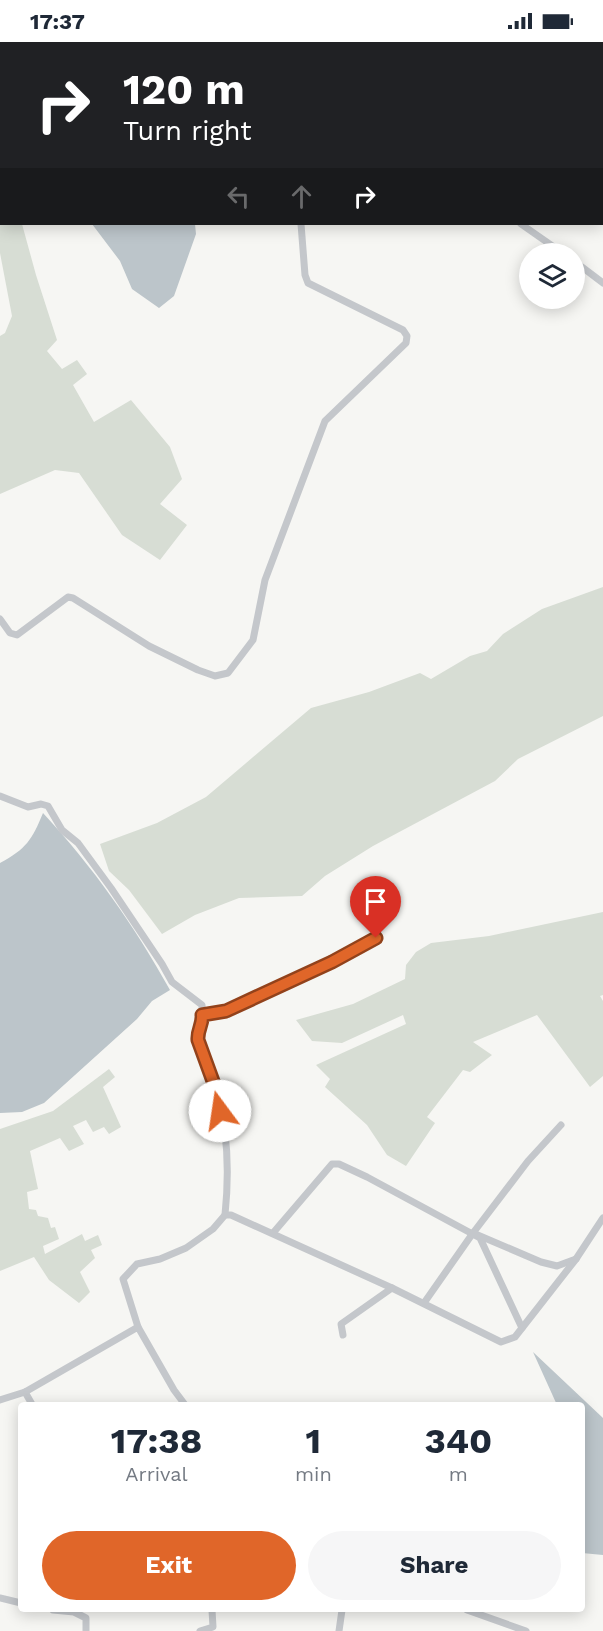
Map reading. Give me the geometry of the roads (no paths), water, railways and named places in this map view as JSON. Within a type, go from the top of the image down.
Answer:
[{"type":"street","points":[[0,619],[10,633],[17,635],[68,597],[73,598],[149,646],[198,670],[215,676],[228,673],[253,640],[265,580],[325,421],[406,343],[407,336],[403,330],[308,283],[305,275],[302,225]]},
{"type":"street","points":[[522,225],[548,243]]},
{"type":"street","points":[[585,269],[603,283]]},
{"type":"street","points":[[0,796],[28,807],[41,804],[48,806],[62,830],[78,843],[111,888],[172,982],[202,1005],[203,1023],[197,1034],[218,1095],[225,1144],[228,1192],[225,1215],[213,1229],[186,1248],[160,1259],[137,1264],[123,1279],[138,1327],[183,1402]]},
{"type":"street","points":[[202,1015],[226,1011],[332,962],[376,938]]},
{"type":"street","points":[[424,1303],[473,1233],[528,1161],[561,1125]]},
{"type":"street","points":[[273,1233],[332,1164],[339,1164],[473,1233],[541,1262],[557,1266],[576,1259]]},
{"type":"street","points":[[225,1215],[231,1215],[273,1233],[424,1303],[501,1342],[515,1337],[576,1259],[603,1218]]},
{"type":"street","points":[[473,1233],[480,1238],[522,1328]]},
{"type":"street","points":[[343,1335],[341,1324],[392,1288]]},
{"type":"street","points":[[0,1400],[25,1392],[138,1327]]},
{"type":"street","points":[[25,1392],[31,1402]]},
{"type":"street","points":[[0,1598],[18,1602]]},
{"type":"street","points":[[74,1612],[86,1618],[86,1631]]},
{"type":"street","points":[[200,1631],[213,1628],[212,1612]]},
{"type":"street","points":[[339,1631],[342,1612]]},
{"type":"street","points":[[473,1612],[526,1631]]}]
